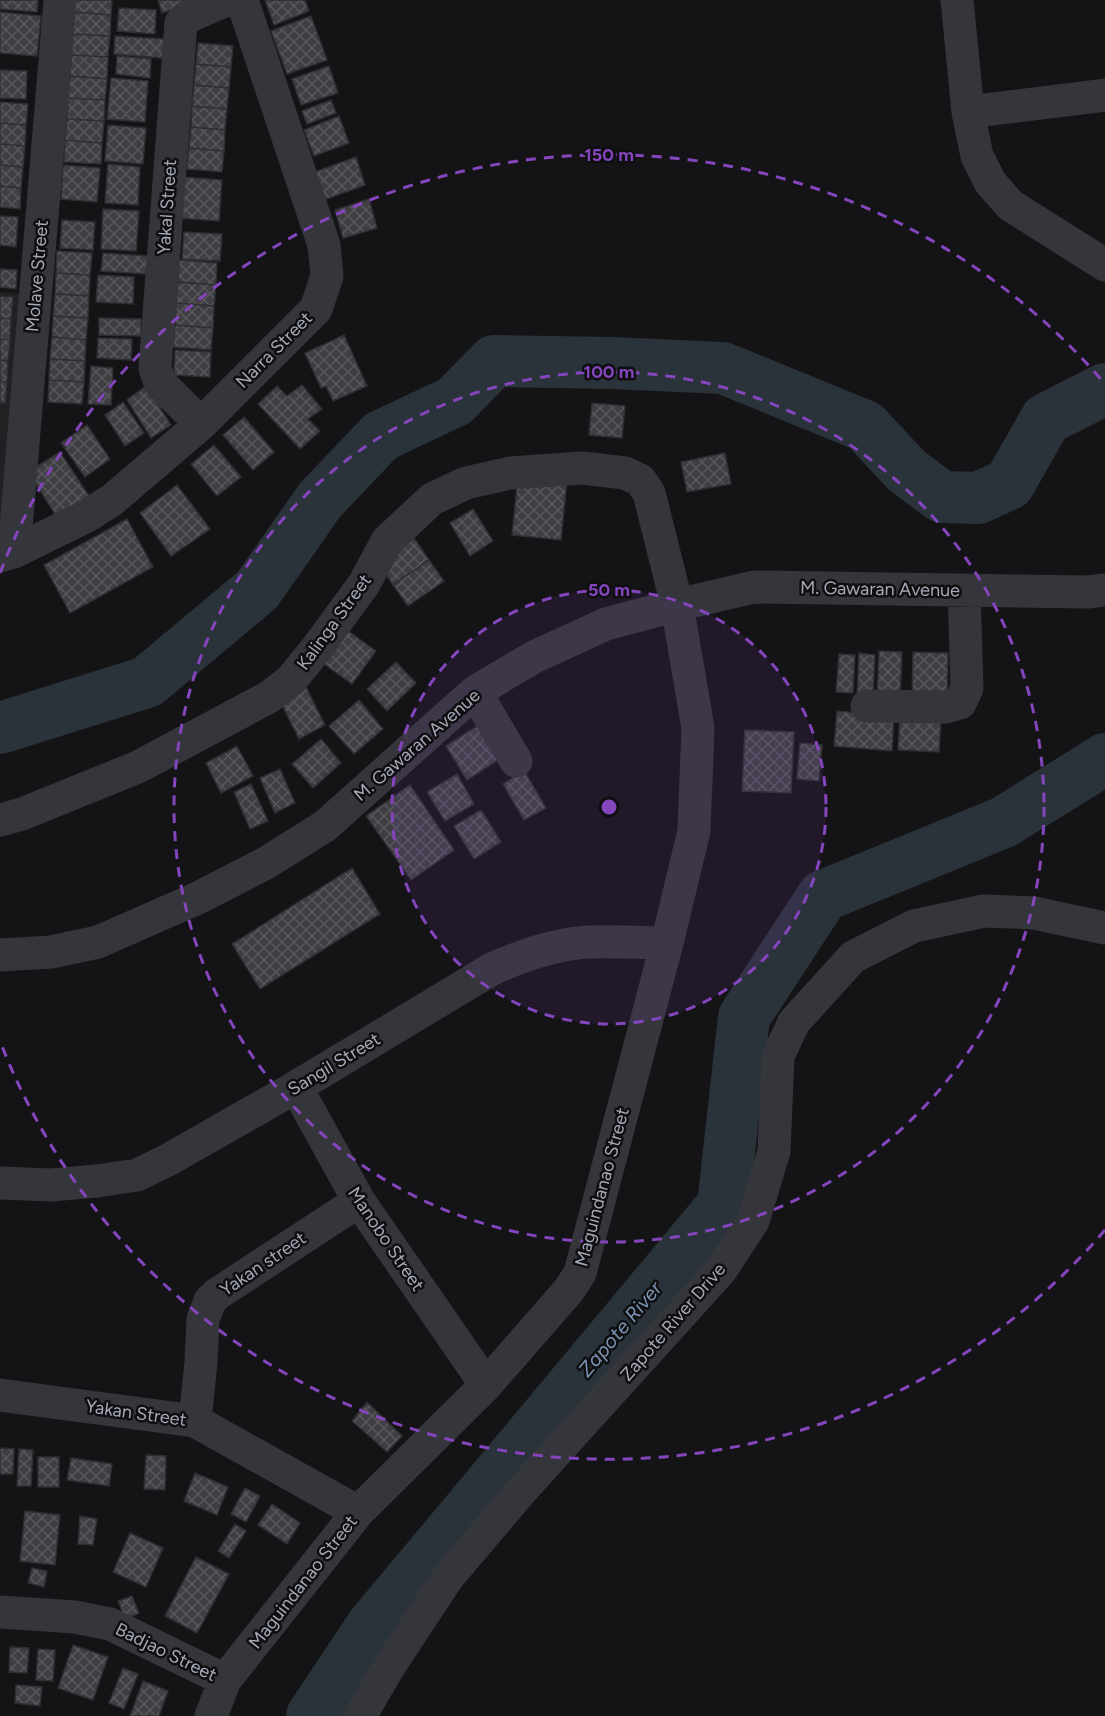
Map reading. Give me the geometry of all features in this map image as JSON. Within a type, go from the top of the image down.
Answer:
[{"type":"street","name":"Molave Street","points":[[7,554],[60,0]]},
{"type":"street","name":"Yakal Street","points":[[201,424],[160,383],[155,368],[181,23],[187,17],[226,0]]},
{"type":"street","name":"Narra Street","points":[[7,554],[87,516],[112,500],[201,424],[316,309],[327,276],[324,245],[242,0]]},
{"type":"street","points":[[957,0],[968,112],[977,156],[990,182],[1010,205],[1098,254]]},
{"type":"street","points":[[968,112],[1105,95]]},
{"type":"street","name":"Kalinga Street","points":[[0,820],[22,814],[138,767],[269,697],[291,680],[317,648],[364,584],[387,540],[432,499],[466,483],[510,472],[582,468],[625,473],[640,480],[649,493],[677,605]]},
{"type":"street","name":"M. Gawaran Avenue","points":[[0,955],[51,952],[98,942],[198,898],[266,863],[325,826],[475,692],[534,657],[606,624],[754,587],[1088,592],[1105,590]]},
{"type":"street","points":[[867,706],[946,707],[960,703],[967,688],[964,590]]},
{"type":"street","name":"Maguindanao Street","points":[[211,1716],[225,1680],[358,1512],[486,1385],[580,1273],[667,943],[694,831],[698,728],[677,605]]},
{"type":"street","points":[[475,692],[516,761]]},
{"type":"street","name":"Zapote River Drive","points":[[360,1716],[390,1665],[448,1577],[521,1491],[721,1270],[753,1221],[774,1151],[778,1056],[794,1022],[853,957],[914,926],[984,911],[1035,913],[1105,928]]},
{"type":"street","name":"Sangil Street","points":[[0,1183],[51,1185],[137,1175],[168,1161],[492,969],[519,957],[551,948],[590,942],[667,943]]},
{"type":"street","name":"Manobo Street","points":[[296,1087],[359,1201],[486,1385]]},
{"type":"street","name":"Yakan street","points":[[195,1421],[203,1319],[210,1301],[217,1294],[359,1201]]},
{"type":"street","name":"Yakan Street","points":[[0,1395],[195,1421],[358,1512]]},
{"type":"street","name":"Badjao Street","points":[[0,1612],[75,1617],[110,1624],[225,1680]]},
{"type":"shaded area","points":[[0,292],[25,293],[0,540]]},
{"type":"building","points":[[0,0],[38,0],[37,12],[0,9]]},
{"type":"building","points":[[74,0],[112,0],[111,15],[74,12]]},
{"type":"building","points":[[158,0],[183,0],[184,6],[162,13]]},
{"type":"building","points":[[265,0],[305,0],[309,11],[274,25]]},
{"type":"building","points":[[119,8],[156,10],[155,34],[117,31]]},
{"type":"building","points":[[0,12],[41,16],[37,56],[0,53]]},
{"type":"building","points":[[74,12],[111,15],[110,36],[73,34]]},
{"type":"building","points":[[311,16],[327,60],[287,74],[271,31]]},
{"type":"building","points":[[73,34],[110,36],[108,57],[71,55]]},
{"type":"building","points":[[115,36],[164,39],[162,58],[114,54]]},
{"type":"building","points":[[198,43],[233,46],[231,67],[196,64]]},
{"type":"building","points":[[71,55],[108,57],[107,79],[70,76]]},
{"type":"building","points":[[117,56],[151,59],[150,78],[116,74]]},
{"type":"building","points":[[196,64],[231,67],[229,88],[194,85]]},
{"type":"building","points":[[329,66],[338,93],[301,105],[292,79]]},
{"type":"building","points":[[0,70],[27,71],[26,99],[0,98]]},
{"type":"building","points":[[70,76],[107,79],[105,100],[68,98]]},
{"type":"building","points":[[111,78],[148,81],[145,122],[107,119]]},
{"type":"building","points":[[194,85],[229,88],[227,109],[192,106]]},
{"type":"building","points":[[68,98],[105,100],[104,121],[67,119]]},
{"type":"building","points":[[331,100],[336,113],[307,124],[302,111]]},
{"type":"building","points":[[0,102],[28,104],[26,125],[0,123]]},
{"type":"building","points":[[192,106],[227,109],[225,130],[191,127]]},
{"type":"building","points":[[339,116],[349,143],[314,156],[304,130]]},
{"type":"building","points":[[67,119],[104,121],[102,143],[65,140]]},
{"type":"building","points":[[0,123],[26,125],[25,146],[0,144]]},
{"type":"building","points":[[108,125],[146,128],[143,164],[105,161]]},
{"type":"building","points":[[191,127],[225,130],[224,151],[189,148]]},
{"type":"building","points":[[65,140],[102,143],[101,164],[64,162]]},
{"type":"building","points":[[0,144],[25,146],[23,167],[0,165]]},
{"type":"building","points":[[189,148],[224,151],[222,172],[187,169]]},
{"type":"building","points":[[356,157],[365,185],[324,200],[315,172]]},
{"type":"building","points":[[108,164],[140,167],[138,205],[105,203]]},
{"type":"building","points":[[0,165],[23,167],[21,188],[0,186]]},
{"type":"building","points":[[63,165],[100,168],[97,202],[61,199]]},
{"type":"building","points":[[182,177],[222,180],[219,221],[178,218]]},
{"type":"building","points":[[0,186],[21,188],[20,209],[0,207]]},
{"type":"building","points":[[369,199],[377,228],[343,238],[335,210]]},
{"type":"building","points":[[103,209],[139,211],[136,251],[101,249]]},
{"type":"building","points":[[0,216],[18,217],[16,247],[0,245]]},
{"type":"building","points":[[62,220],[95,222],[93,250],[60,248]]},
{"type":"building","points":[[184,232],[222,234],[220,261],[182,259]]},
{"type":"building","points":[[57,251],[92,253],[90,275],[56,273]]},
{"type":"building","points":[[103,253],[148,256],[146,274],[101,271]]},
{"type":"building","points":[[179,260],[217,263],[216,285],[178,282]]},
{"type":"building","points":[[0,269],[17,270],[16,289],[0,287]]},
{"type":"building","points":[[56,273],[90,275],[89,296],[55,294]]},
{"type":"building","points":[[98,275],[134,277],[133,304],[96,302]]},
{"type":"building","points":[[178,282],[216,285],[214,306],[176,303]]},
{"type":"building","points":[[55,294],[89,296],[88,318],[53,316]]},
{"type":"building","points":[[0,296],[13,297],[11,319],[0,318]]},
{"type":"building","points":[[176,303],[214,306],[213,328],[175,325]]},
{"type":"building","points":[[53,316],[88,318],[86,340],[52,337]]},
{"type":"building","points":[[0,318],[11,319],[10,340],[0,339]]},
{"type":"building","points":[[99,318],[141,319],[141,336],[99,335]]},
{"type":"building","points":[[175,325],[213,328],[211,350],[173,347]]},
{"type":"building","points":[[344,335],[367,386],[333,401],[326,386],[321,388],[305,353]]},
{"type":"building","points":[[52,337],[86,340],[85,361],[50,359]]},
{"type":"building","points":[[98,338],[132,339],[131,360],[97,358]]},
{"type":"building","points":[[0,339],[10,340],[8,361],[0,360]]},
{"type":"building","points":[[175,350],[211,352],[210,377],[174,375]]},
{"type":"building","points":[[50,359],[85,361],[84,382],[49,380]]},
{"type":"building","points":[[0,360],[8,361],[7,382],[0,382]]},
{"type":"building","points":[[91,366],[113,368],[111,405],[88,404]]},
{"type":"building","points":[[49,380],[84,382],[82,404],[48,402]]},
{"type":"building","points":[[0,382],[7,382],[5,403],[0,403]]},
{"type":"building","points":[[302,385],[322,409],[308,419],[320,431],[300,449],[258,404],[277,386],[287,396]]},
{"type":"building","points":[[146,386],[171,425],[151,438],[127,400]]},
{"type":"building","points":[[123,402],[144,433],[125,446],[105,415]]},
{"type":"building","points":[[592,403],[625,406],[622,438],[589,435]]},
{"type":"building","points":[[244,417],[274,452],[253,470],[223,435]]},
{"type":"building","points":[[87,425],[110,459],[85,477],[61,443]]},
{"type":"building","points":[[214,445],[241,477],[217,496],[191,464]]},
{"type":"building","points":[[60,452],[91,499],[59,520],[28,472]]},
{"type":"building","points":[[725,453],[731,484],[687,492],[681,462]]},
{"type":"building","points":[[518,476],[567,481],[561,540],[512,535]]},
{"type":"building","points":[[177,485],[210,529],[171,556],[140,513]]},
{"type":"building","points":[[473,509],[493,541],[470,556],[450,523]]},
{"type":"building","points":[[127,519],[153,567],[70,613],[44,565]]},
{"type":"building","points":[[414,538],[429,560],[393,585],[378,563]]},
{"type":"building","points":[[429,560],[444,581],[408,606],[393,585]]},
{"type":"building","points":[[344,628],[376,651],[352,684],[320,661]]},
{"type":"building","points":[[879,651],[902,652],[900,699],[877,698]]},
{"type":"building","points":[[913,652],[948,653],[947,701],[912,700]]},
{"type":"building","points":[[859,653],[875,655],[873,697],[857,696]]},
{"type":"building","points":[[839,654],[855,655],[853,693],[836,692]]},
{"type":"building","points":[[396,662],[416,683],[387,711],[367,689]]},
{"type":"building","points":[[306,687],[325,725],[299,739],[280,701]]},
{"type":"building","points":[[359,700],[383,729],[354,754],[329,726]]},
{"type":"building","points":[[837,711],[894,716],[892,751],[834,746]]},
{"type":"building","points":[[900,716],[941,719],[939,752],[898,750]]},
{"type":"building","points":[[477,726],[498,760],[467,780],[446,746]]},
{"type":"building","points":[[745,730],[794,732],[791,793],[742,791]]},
{"type":"building","points":[[321,739],[341,763],[313,788],[292,764]]},
{"type":"building","points":[[800,743],[822,745],[819,781],[797,779]]},
{"type":"building","points":[[237,746],[253,776],[221,793],[206,763]]},
{"type":"building","points":[[280,769],[295,803],[275,813],[260,778]]},
{"type":"building","points":[[524,771],[546,808],[524,820],[503,784]]},
{"type":"building","points":[[457,774],[474,804],[445,821],[427,792]]},
{"type":"building","points":[[251,784],[268,821],[250,829],[234,792]]},
{"type":"building","points":[[410,785],[454,850],[411,880],[366,816]]},
{"type":"building","points":[[481,810],[501,842],[474,859],[454,826]]},
{"type":"building","points":[[352,868],[380,914],[260,989],[232,944]]},
{"type":"building","points":[[367,1402],[402,1436],[387,1452],[352,1421]]},
{"type":"building","points":[[0,1448],[14,1449],[13,1474],[0,1474]]},
{"type":"building","points":[[19,1449],[33,1450],[31,1486],[17,1486]]},
{"type":"building","points":[[146,1455],[166,1456],[165,1490],[144,1489]]},
{"type":"building","points":[[38,1457],[59,1457],[59,1487],[38,1487]]},
{"type":"building","points":[[71,1458],[112,1464],[109,1486],[67,1480]]},
{"type":"building","points":[[195,1473],[228,1487],[217,1515],[184,1501]]},
{"type":"building","points":[[245,1488],[260,1496],[246,1522],[231,1514]]},
{"type":"building","points":[[272,1504],[300,1523],[287,1544],[258,1525]]},
{"type":"building","points":[[25,1511],[60,1515],[55,1565],[20,1561]]},
{"type":"building","points":[[80,1516],[97,1519],[93,1545],[78,1544]]},
{"type":"building","points":[[235,1524],[246,1531],[229,1558],[218,1551]]},
{"type":"building","points":[[130,1533],[163,1548],[146,1587],[113,1572]]},
{"type":"building","points":[[196,1557],[229,1574],[197,1633],[165,1616]]},
{"type":"building","points":[[32,1568],[47,1571],[44,1587],[28,1583]]},
{"type":"building","points":[[132,1596],[139,1613],[125,1619],[118,1601]]},
{"type":"building","points":[[73,1645],[108,1657],[93,1700],[58,1688]]},
{"type":"building","points":[[10,1647],[29,1648],[27,1673],[9,1672]]},
{"type":"building","points":[[38,1649],[55,1650],[53,1681],[36,1680]]},
{"type":"building","points":[[123,1668],[138,1674],[124,1709],[109,1703]]},
{"type":"building","points":[[143,1681],[168,1691],[159,1716],[130,1716]]},
{"type":"building","points":[[16,1685],[42,1687],[40,1706],[15,1703]]},
{"type":"waterway","points":[[0,728],[147,682],[257,590],[320,500],[381,436],[455,401],[494,361],[723,368],[865,426],[907,471],[942,497],[978,498],[1009,484],[1046,419],[1105,389]]},
{"type":"waterway","name":"Zapote River","points":[[312,1716],[372,1626],[723,1205],[744,1017],[823,896],[1004,822],[1105,759]]}]
